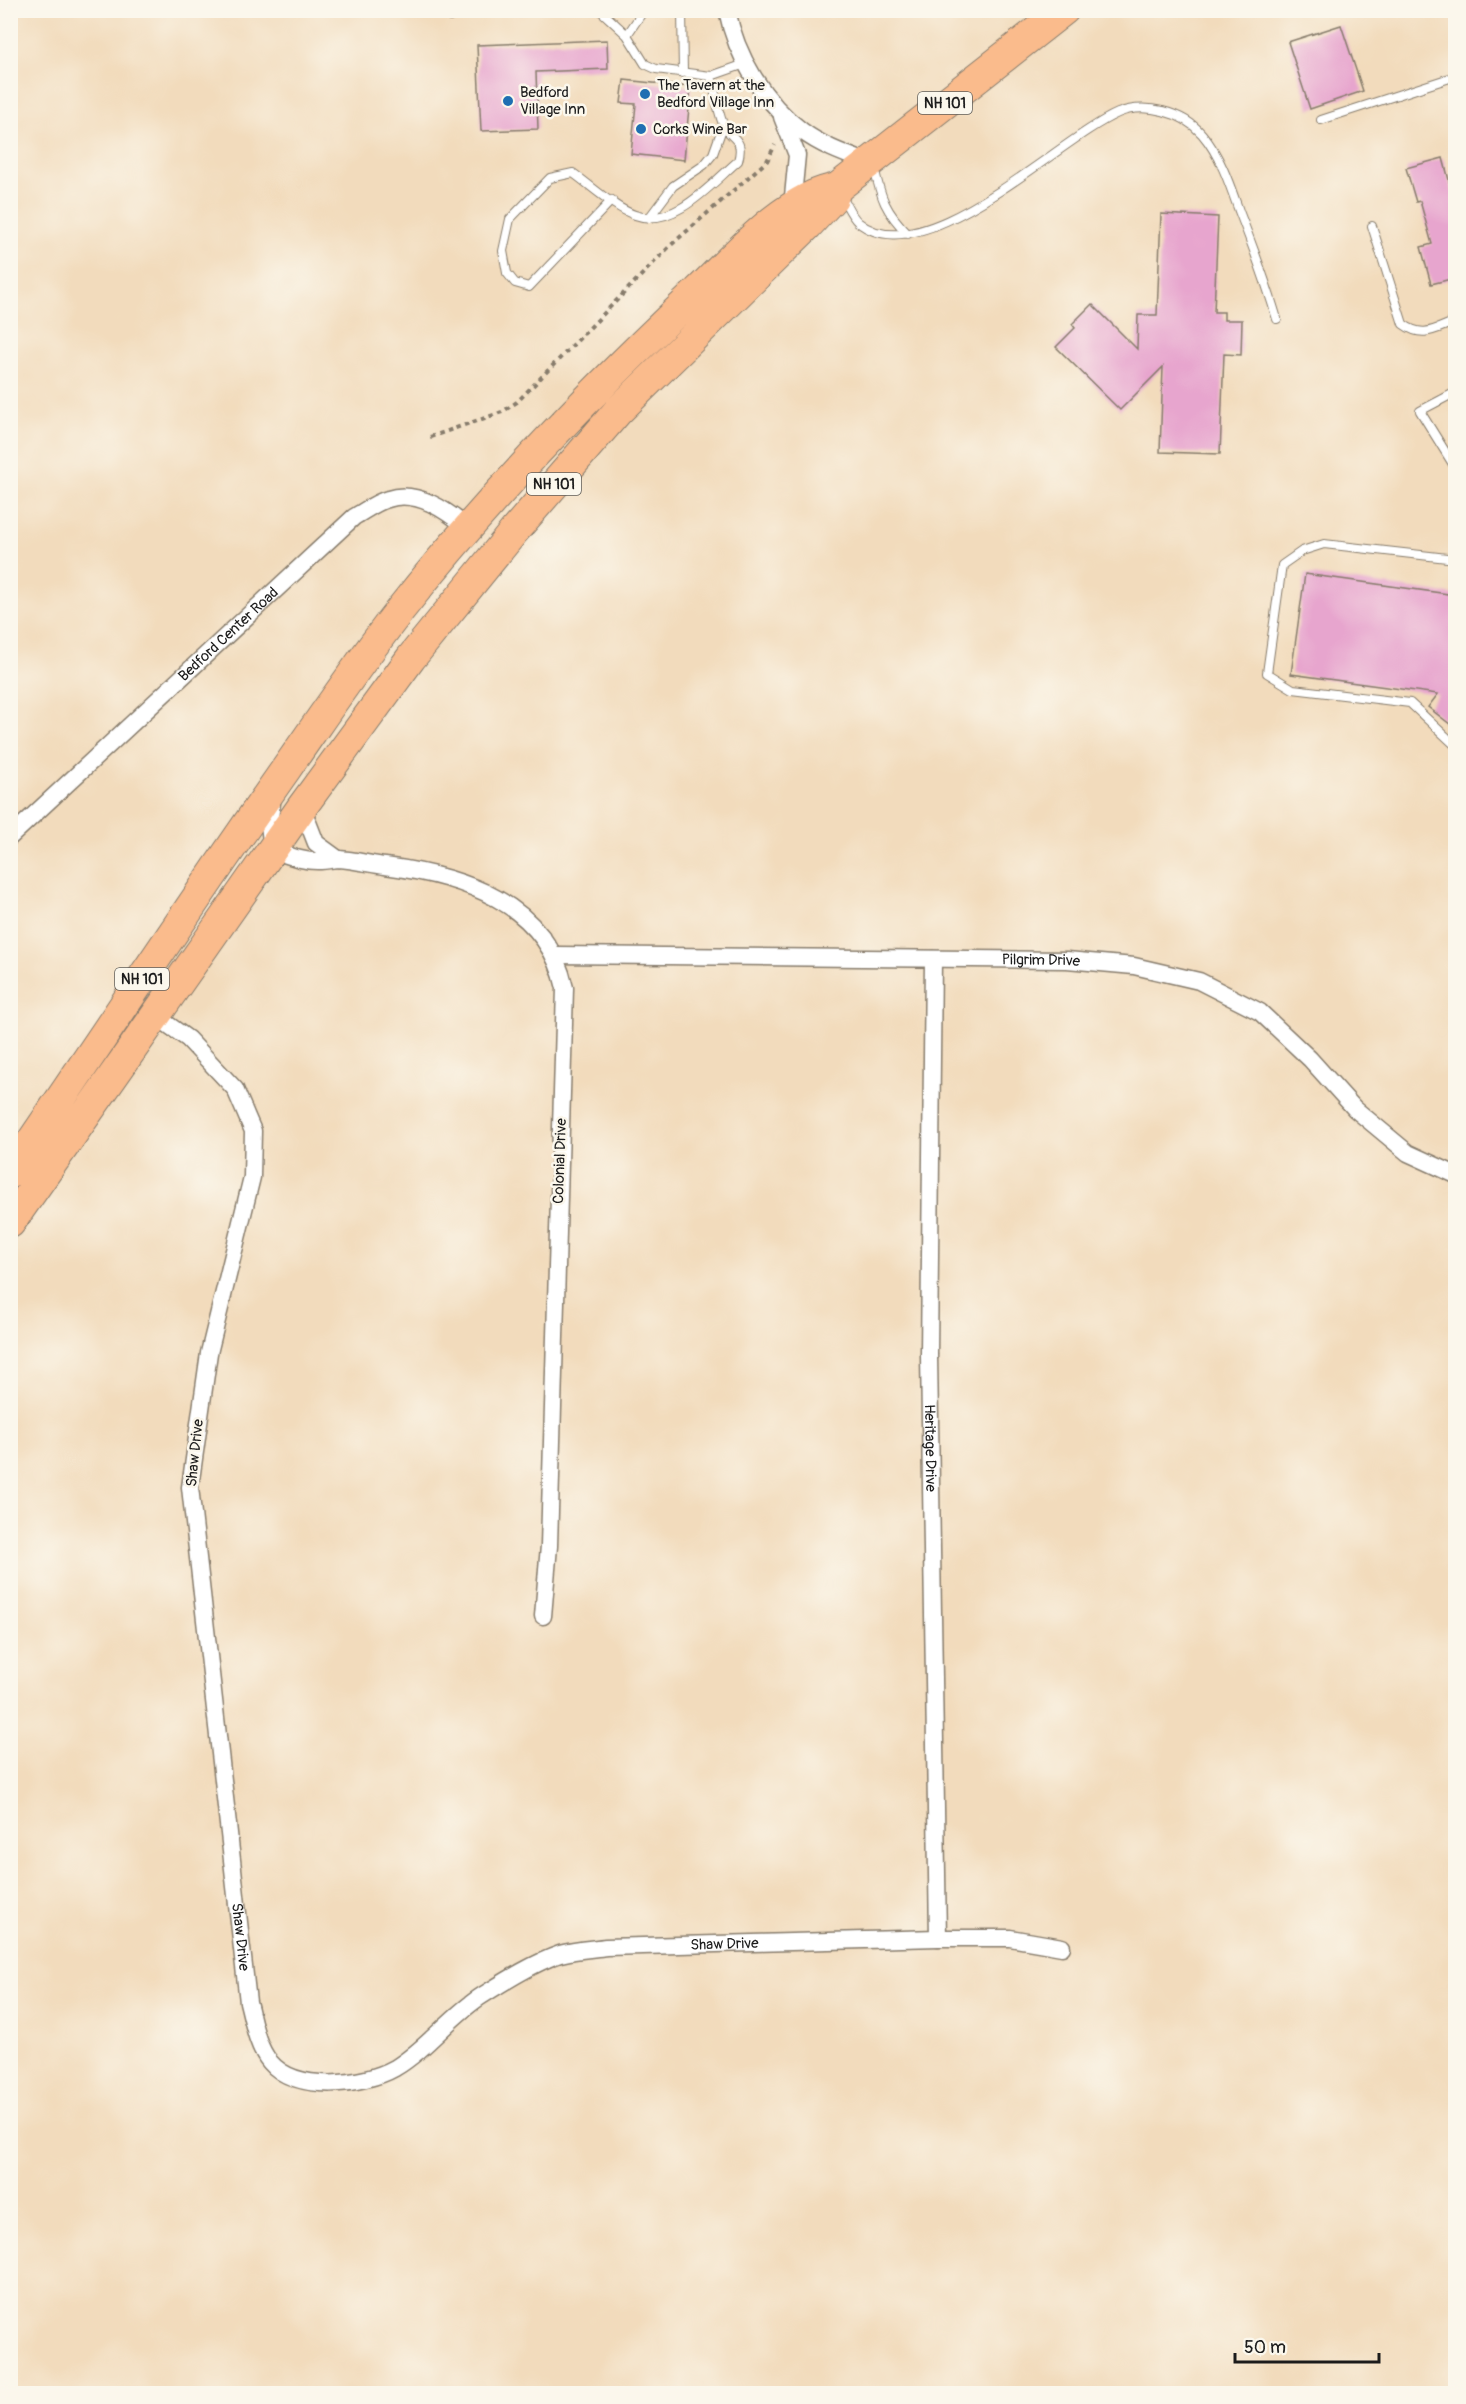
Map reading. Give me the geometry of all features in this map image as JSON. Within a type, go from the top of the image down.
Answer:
[{"type":"highway","name":"NH 101","points":[[10,1173],[274,786],[399,610],[468,528],[670,317],[792,207],[824,190],[837,188],[1064,10]]},
{"type":"highway","name":"NH 101","points":[[10,1223],[302,807],[411,658],[579,455],[684,345],[808,225],[833,198],[837,188]]},
{"type":"street","points":[[727,10],[735,42],[745,64],[780,113],[797,155],[792,207]]},
{"type":"street","points":[[780,113],[802,131],[830,148],[871,161]]},
{"type":"street","name":"Bedford Center Road","points":[[10,837],[354,517],[388,498],[405,497],[421,499],[447,511],[468,528]]},
{"type":"street","points":[[272,850],[269,824],[274,786]]},
{"type":"street","points":[[302,807],[316,843],[338,859]]},
{"type":"street","name":"Colonial Drive","points":[[272,850],[306,860],[338,859],[438,874],[501,901],[533,926],[555,955],[565,988],[549,1546],[543,1616]]},
{"type":"street","name":"Pilgrim Drive","points":[[555,955],[1067,960],[1134,966],[1199,981],[1260,1012],[1310,1059],[1355,1109],[1381,1131],[1408,1153],[1455,1175]]},
{"type":"street","name":"Heritage Drive","points":[[933,959],[929,1355],[938,1938]]},
{"type":"street","name":"Shaw Drive","points":[[156,1016],[188,1039],[235,1089],[253,1131],[252,1178],[209,1353],[190,1487],[248,2002],[260,2043],[270,2062],[288,2075],[309,2082],[353,2083],[394,2068],[481,1996],[561,1954],[606,1947],[938,1938],[1010,1938],[1062,1947]]},
{"type":"lane","points":[[600,10],[627,35],[645,64],[656,69],[711,76],[745,64]]},
{"type":"lane","points":[[627,35],[644,10]]},
{"type":"lane","points":[[682,10],[683,73]]},
{"type":"lane","points":[[649,218],[673,186],[704,165],[713,154],[723,126],[711,76]]},
{"type":"lane","points":[[1321,120],[1455,76]]},
{"type":"lane","points":[[837,188],[856,221],[884,233],[908,234],[952,219],[1119,113],[1142,108],[1164,111],[1185,119],[1202,134],[1225,172],[1277,319]]},
{"type":"lane","points":[[612,200],[529,287],[515,283],[507,273],[503,251],[510,219],[550,178],[573,173],[634,215],[649,218],[682,208],[738,161],[741,153],[738,139],[723,126]]},
{"type":"lane","points":[[871,161],[880,193],[891,217],[908,234]]},
{"type":"lane","points":[[1372,226],[1403,324],[1421,333],[1455,321]]},
{"type":"lane","points":[[1455,392],[1420,411],[1455,469]]},
{"type":"lane","points":[[1455,559],[1324,544],[1302,551],[1282,565],[1267,674],[1293,689],[1410,703],[1455,746]]},
{"type":"path","points":[[430,437],[502,412],[517,402],[671,245],[767,161],[775,145],[774,137]]},
{"type":"building","points":[[1341,25],[1363,91],[1310,109],[1288,42]]},
{"type":"building","name":"Bedford Village Inn","points":[[607,40],[608,69],[536,72],[538,129],[481,131],[477,45]]},
{"type":"building","points":[[624,80],[691,87],[684,160],[631,154],[636,104],[621,103]]},
{"type":"building","points":[[1443,158],[1452,191],[1455,190],[1455,278],[1431,284],[1421,247],[1432,244],[1420,201],[1416,202],[1406,168]]},
{"type":"building","points":[[1161,214],[1218,217],[1214,312],[1224,312],[1224,320],[1242,320],[1241,355],[1224,354],[1220,454],[1160,452],[1163,367],[1120,410],[1056,347],[1075,328],[1072,324],[1092,304],[1137,349],[1138,315],[1157,315]]},
{"type":"building","points":[[1305,574],[1455,595],[1455,728],[1428,707],[1438,694],[1291,674]]},
{"type":"place","name":"The Tavern at the Bedford Village Inn","points":[[645,94]]},
{"type":"place","name":"Bedford Village Inn","points":[[508,101]]},
{"type":"place","name":"Corks Wine Bar","points":[[641,129]]}]
